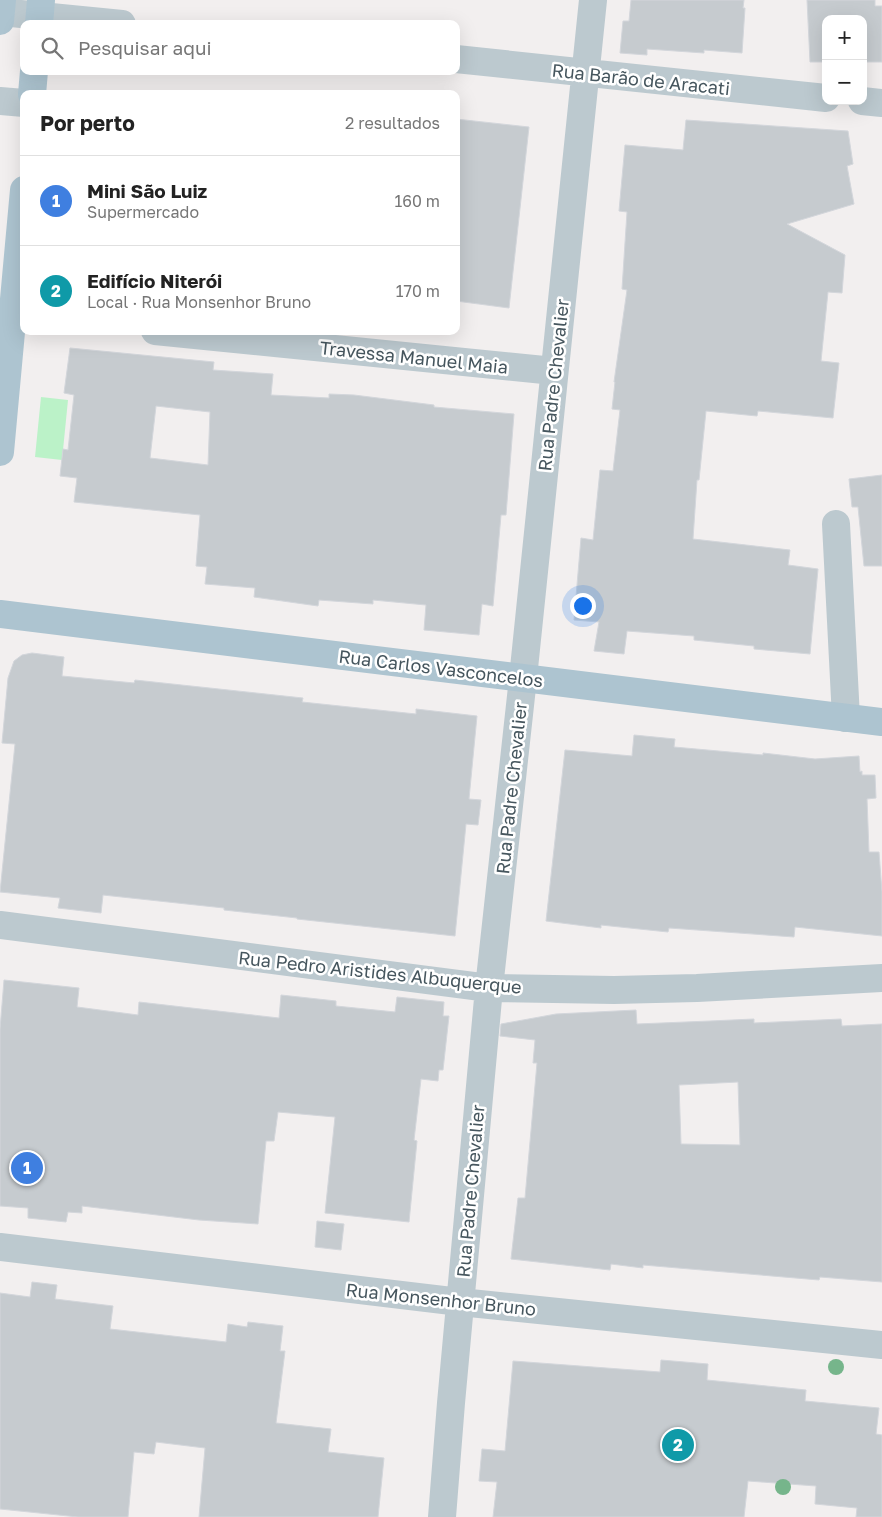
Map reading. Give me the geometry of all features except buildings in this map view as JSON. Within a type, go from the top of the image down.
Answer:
[{"type":"main road","points":[[32,90],[34,75]]},
{"type":"main road","points":[[0,452],[18,318],[20,275]]},
{"type":"main road","name":"Rua Carlos Vasconcelos","points":[[0,614],[882,722]]},
{"type":"street","name":"Rua Padre Chevalier","points":[[442,1517],[489,988],[593,0]]},
{"type":"street","points":[[1,11],[40,13],[92,20]]},
{"type":"street","name":"Rua Barão de Aracati","points":[[460,59],[822,98]]},
{"type":"street","points":[[0,101],[20,103]]},
{"type":"street","points":[[867,102],[882,103]]},
{"type":"street","name":"Travessa Manuel Maia","points":[[195,335],[554,371]]},
{"type":"street","points":[[836,524],[846,718]]},
{"type":"street","name":"Rua Pedro Aristides Albuquerque","points":[[0,926],[489,988],[633,990],[882,978]]},
{"type":"street","name":"Rua Monsenhor Bruno","points":[[0,1247],[460,1302],[882,1345]]},
{"type":"green space","points":[[41,397],[68,400],[62,460],[35,457]]},
{"type":"place","name":"Mini São Luiz","points":[[27,1168]]},
{"type":"place","name":"Edifício Niterói","points":[[678,1445]]}]
